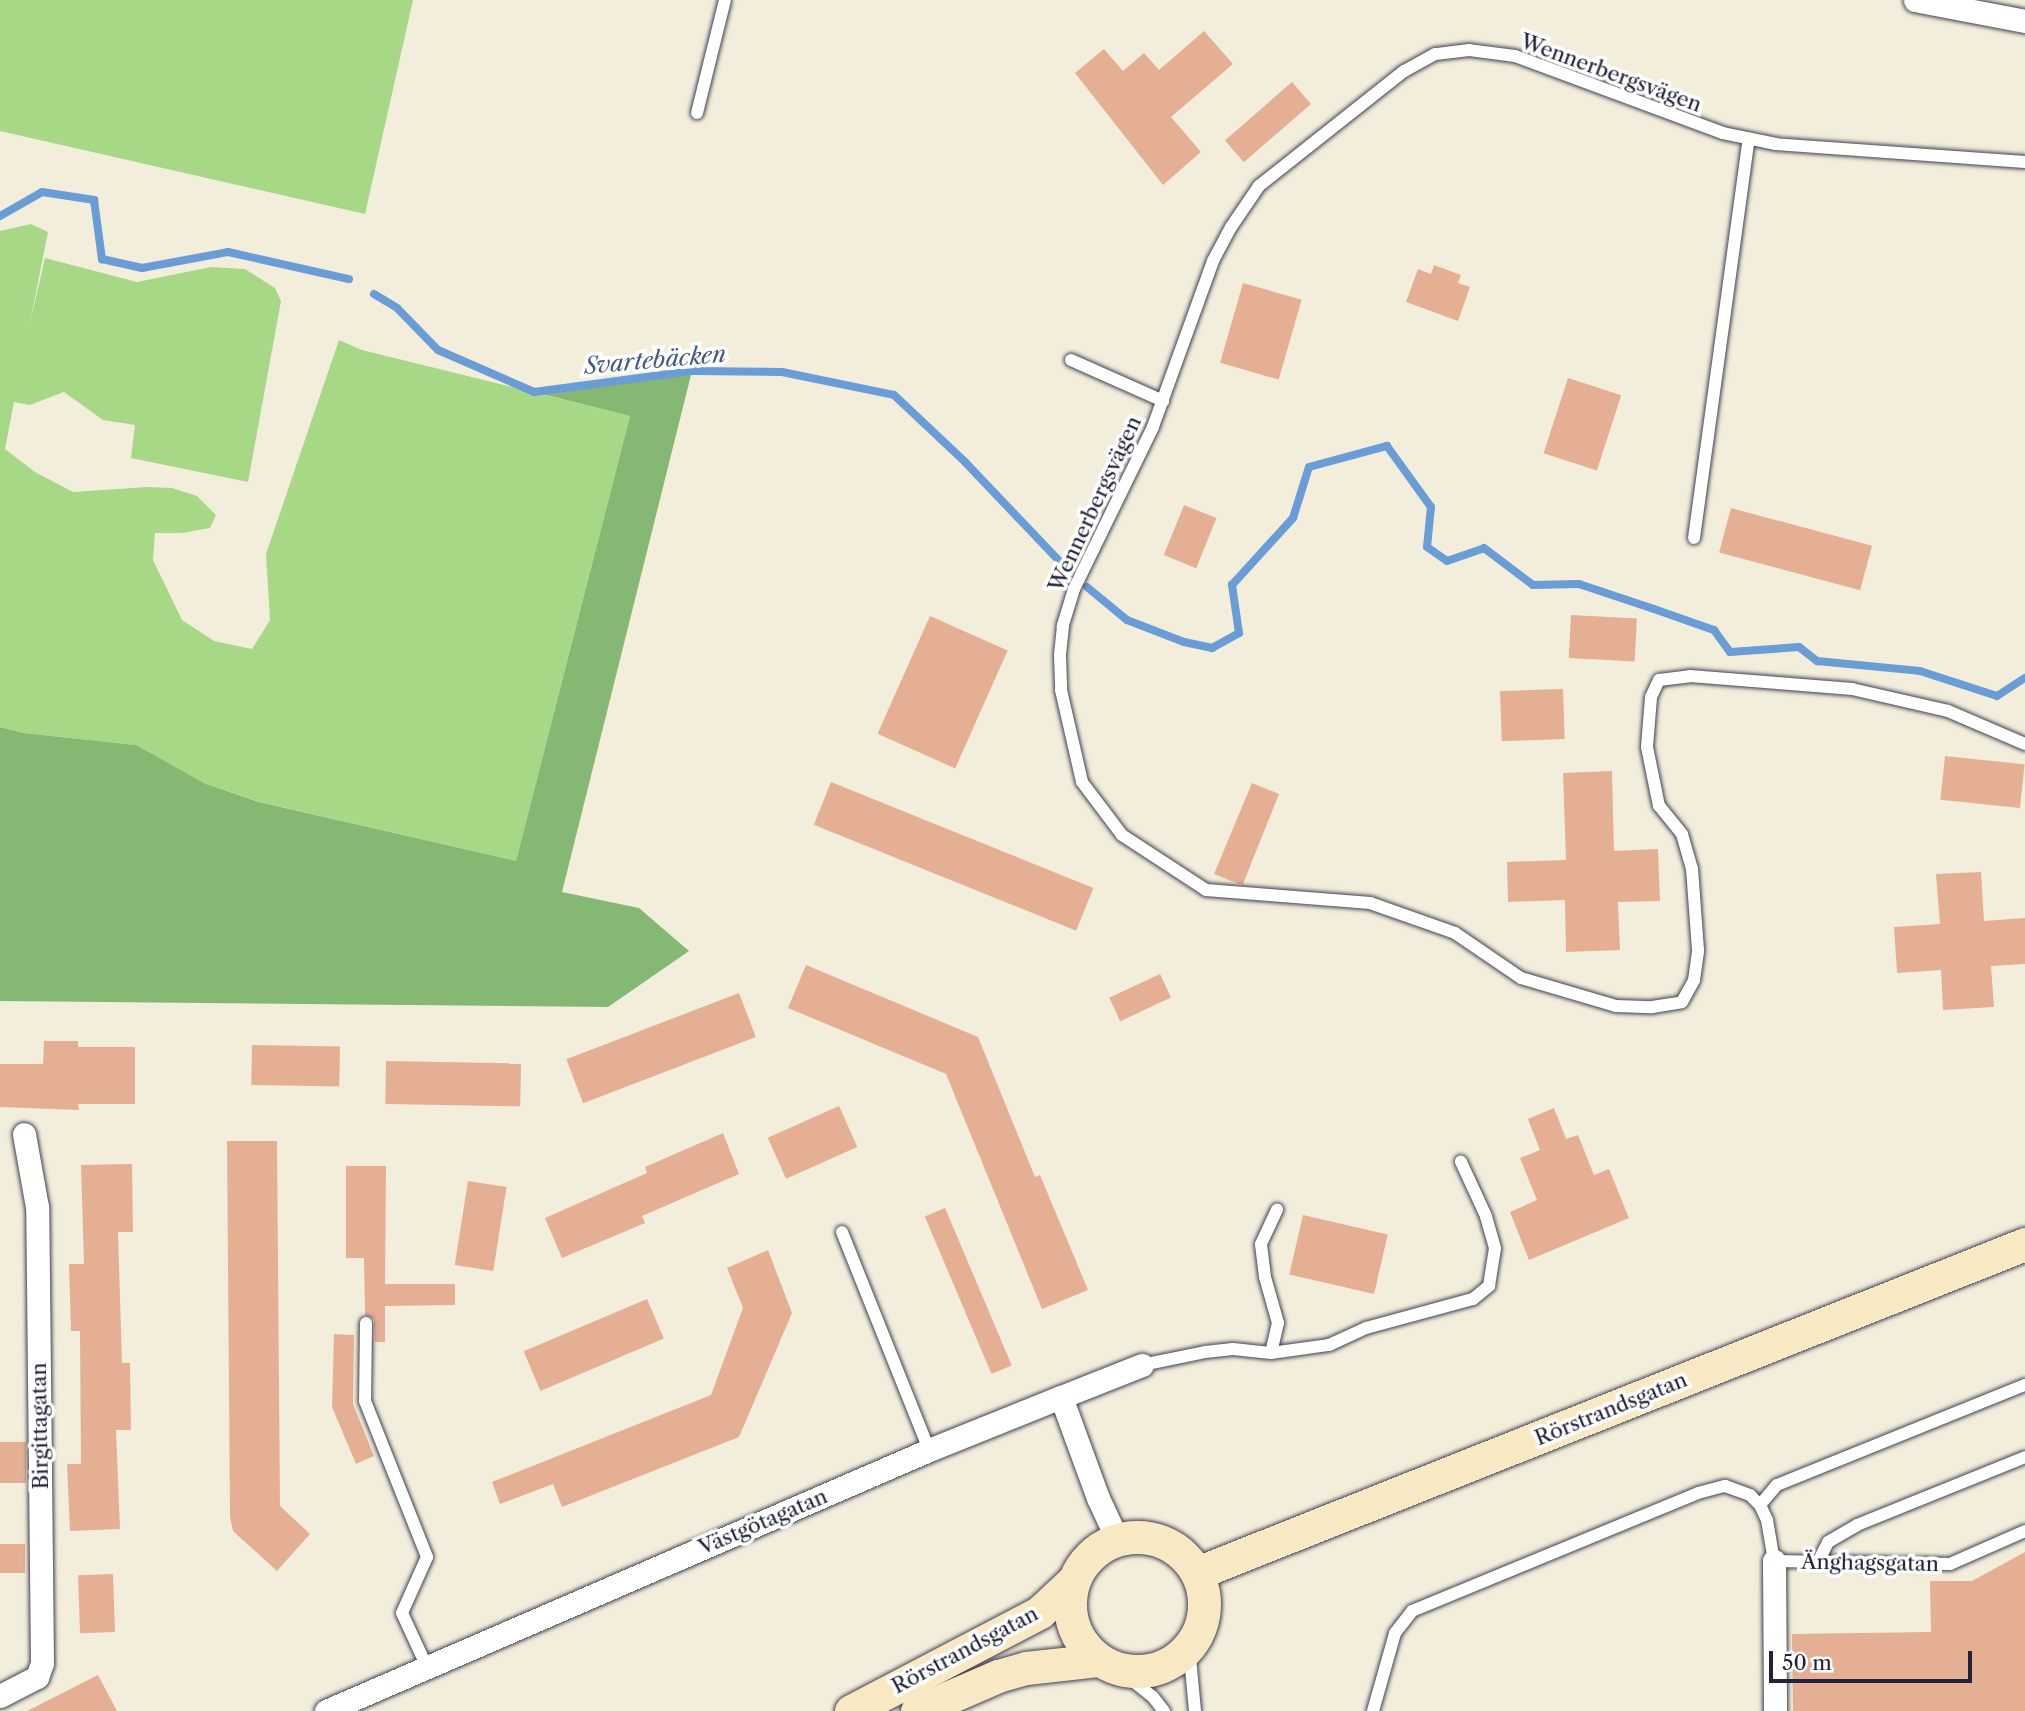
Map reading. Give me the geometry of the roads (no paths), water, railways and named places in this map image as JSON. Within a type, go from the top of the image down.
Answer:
[{"type":"main road","name":"Rörstrandsgatan","points":[[1197,1573],[2025,1244]]},
{"type":"main road","points":[[1117,1539],[1133,1536],[1163,1542],[1188,1560],[1197,1573],[1204,1604],[1197,1634],[1189,1647]]},
{"type":"main road","name":"Rörstrandsgatan","points":[[1108,1664],[1082,1644],[1072,1625],[1069,1602],[1073,1581],[1083,1562],[1098,1548],[1117,1539]]},
{"type":"main road","name":"Rörstrandsgatan","points":[[851,1711],[1040,1612],[1073,1581]]},
{"type":"main road","name":"Rörstrandsgatan","points":[[916,1711],[998,1676],[1026,1668],[1108,1664],[1138,1672],[1175,1660],[1189,1647]]},
{"type":"street","points":[[1915,0],[1946,3],[2025,21]]},
{"type":"street","name":"Birgittagatan","points":[[0,1696],[37,1677],[42,1663],[37,1208],[24,1134]]},
{"type":"street","name":"Västgötagatan","points":[[326,1711],[929,1450],[1142,1365]]},
{"type":"street","points":[[1061,1396],[1098,1498],[1117,1539]]},
{"type":"street","name":"Änghagsgatan","points":[[1774,1561],[1775,1711]]},
{"type":"lane","points":[[697,113],[725,0]]},
{"type":"lane","name":"Wennerbergsvägen","points":[[2025,162],[1831,149],[1749,139],[1723,134],[1515,56],[1469,50],[1435,54],[1404,71],[1259,186],[1213,261],[1153,427],[1074,589],[1063,626],[1061,690],[1082,782],[1104,816],[1122,835],[1206,890],[1370,903],[1455,933],[1521,978],[1616,1006],[1652,1007],[1682,1002],[1694,980],[1698,950],[1692,869],[1682,834],[1659,806],[1650,771],[1647,747],[1651,697],[1659,680],[1690,676],[1852,689],[1948,711],[2025,744]]},
{"type":"lane","points":[[1694,538],[1749,139]]},
{"type":"lane","points":[[1071,360],[1163,401]]},
{"type":"lane","points":[[1142,1365],[1233,1349],[1271,1353],[1329,1345],[1366,1328],[1473,1298],[1489,1286],[1494,1248],[1486,1216],[1461,1162]]},
{"type":"lane","points":[[1271,1353],[1278,1323],[1265,1277],[1261,1244],[1277,1210]]},
{"type":"lane","points":[[842,1233],[929,1450]]},
{"type":"lane","points":[[366,1323],[365,1401],[427,1557],[402,1613],[427,1667]]},
{"type":"lane","points":[[1760,1505],[1777,1485],[2025,1385]]},
{"type":"lane","points":[[1818,1562],[1828,1542],[1857,1525],[2025,1457]]},
{"type":"lane","points":[[1373,1711],[1395,1633],[1412,1611],[1698,1493],[1725,1486],[1750,1495],[1760,1505],[1767,1520],[1774,1561]]},
{"type":"lane","name":"Änghagsgatan","points":[[1774,1561],[1950,1564],[2025,1531]]},
{"type":"lane","points":[[1189,1647],[1195,1711]]},
{"type":"lane","points":[[1108,1664],[1153,1697],[1164,1711]]},
{"type":"waterway","name":"Svartebäcken","points":[[0,216],[42,192],[94,200],[102,259],[142,268],[228,252],[349,279]]},
{"type":"waterway","name":"Svartebäcken","points":[[374,294],[397,308],[438,350],[534,392],[692,371],[782,372],[894,395],[965,462],[1064,566]]},
{"type":"waterway","name":"Svartebäcken","points":[[1087,587],[1127,620],[1184,642],[1212,648],[1239,633],[1232,585],[1293,518],[1309,467],[1387,446],[1431,507],[1427,547],[1447,561],[1484,548],[1533,585],[1579,584],[1654,609],[1714,630],[1730,652],[1799,647],[1817,661],[1920,671],[1997,696],[2025,678]]}]
